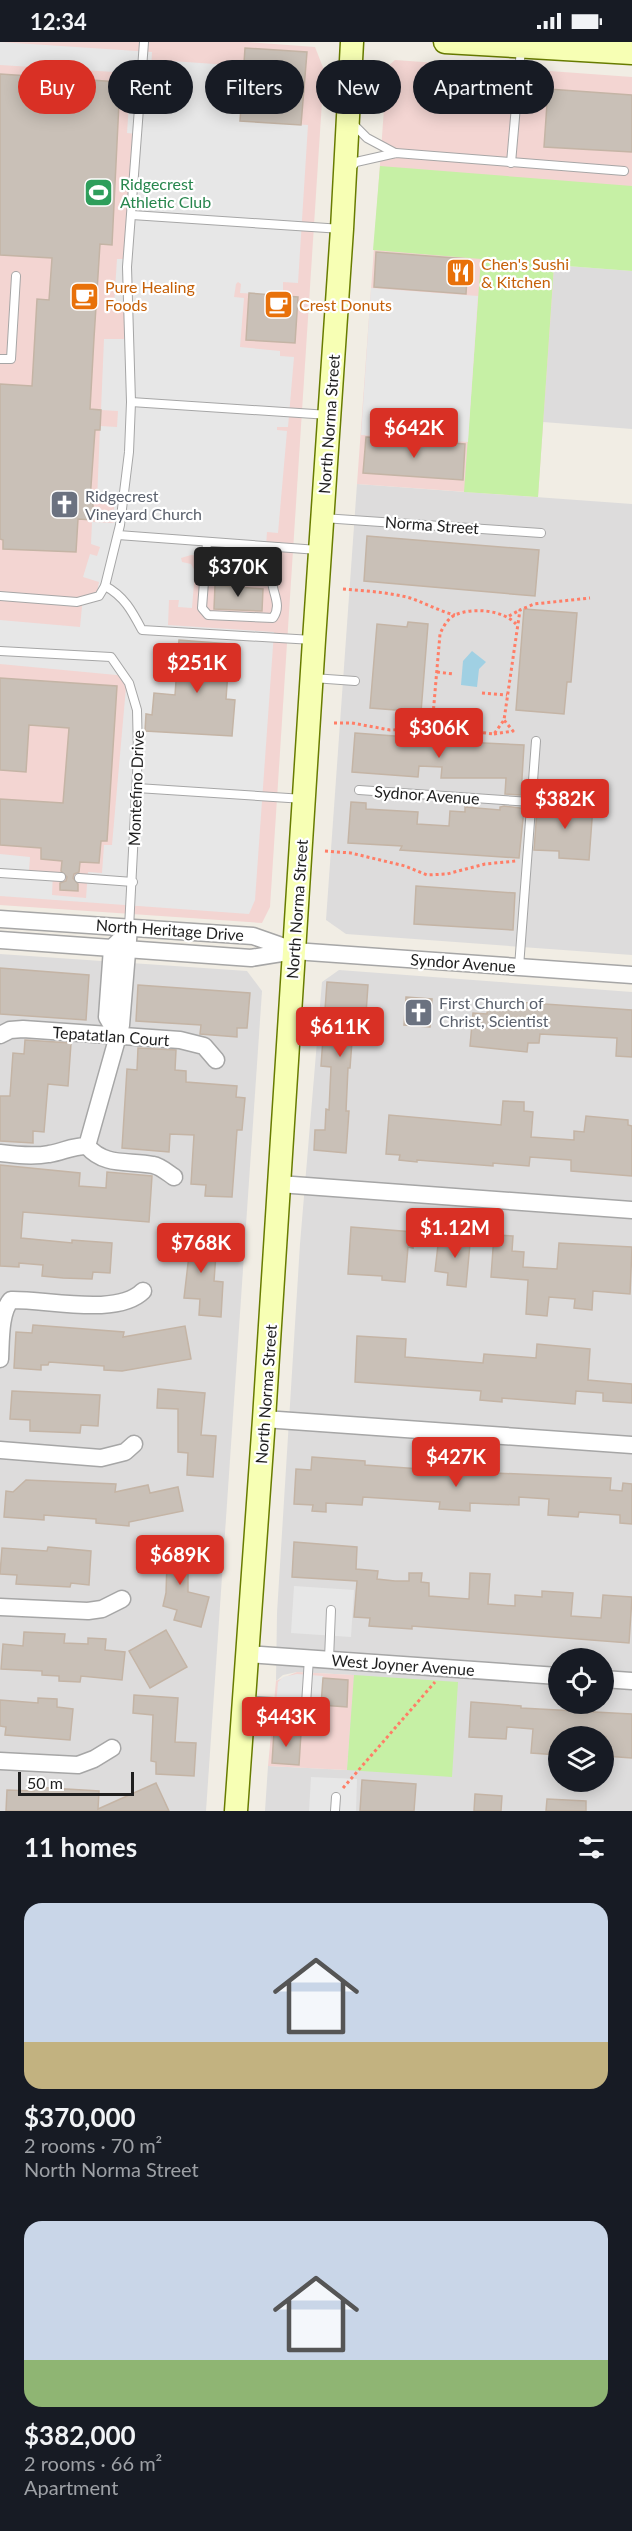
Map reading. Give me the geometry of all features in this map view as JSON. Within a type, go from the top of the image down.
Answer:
[{"type":"street","name":"North Norma Street","points":[[236,1811],[264,1419],[314,640],[322,551],[352,42]]},
{"type":"street","points":[[445,42],[632,53]]},
{"type":"street","name":"North Heritage Drive","points":[[0,919],[253,936],[294,951]]},
{"type":"street","points":[[87,1146],[118,1036],[106,1017],[119,949],[129,928]]},
{"type":"street","name":"North Heritage Drive","points":[[0,940],[251,958],[294,951]]},
{"type":"street","name":"Syndor Avenue","points":[[294,951],[632,975]]},
{"type":"street","name":"Tepatatlan Court","points":[[0,1035],[10,1030],[23,1029],[193,1043],[204,1046],[216,1060]]},
{"type":"street","points":[[0,1153],[21,1156],[48,1155],[73,1146],[87,1146]]},
{"type":"street","points":[[87,1146],[93,1154],[116,1162],[155,1165],[174,1177]]},
{"type":"street","points":[[279,1184],[632,1210]]},
{"type":"street","points":[[0,1359],[3,1329],[1,1316],[4,1305],[11,1300],[103,1305],[127,1302],[143,1291]]},
{"type":"street","points":[[264,1419],[632,1445]]},
{"type":"street","points":[[0,1450],[101,1458],[125,1452],[134,1444]]},
{"type":"street","points":[[0,1607],[88,1611],[102,1609],[122,1599]]},
{"type":"street","name":"West Joyner Avenue","points":[[247,1654],[548,1675]]},
{"type":"street","points":[[614,1680],[632,1681]]},
{"type":"street","points":[[0,1761],[78,1765],[112,1748]]},
{"type":"lane","points":[[0,596],[77,602],[99,596],[105,586],[118,535],[129,452],[131,402],[127,267],[144,42]]},
{"type":"lane","points":[[511,163],[522,46]]},
{"type":"lane","points":[[346,118],[367,138],[396,153]]},
{"type":"lane","points":[[344,175],[356,162],[396,153],[624,171]]},
{"type":"lane","points":[[132,215],[342,229]]},
{"type":"lane","points":[[0,359],[11,359],[16,276]]},
{"type":"lane","points":[[131,402],[330,415]]},
{"type":"lane","name":"Norma Street","points":[[323,518],[541,533]]},
{"type":"lane","points":[[118,535],[322,551]]},
{"type":"lane","points":[[207,542],[202,608],[208,615],[273,618],[277,612],[278,600],[272,582],[278,548]]},
{"type":"lane","points":[[105,586],[117,593],[130,607],[142,630],[314,640]]},
{"type":"lane","name":"Montefino Drive","points":[[0,651],[111,657],[129,683],[137,710],[137,788],[129,928]]},
{"type":"lane","points":[[312,678],[355,681]]},
{"type":"lane","points":[[519,967],[536,741]]},
{"type":"lane","points":[[137,788],[304,800]]},
{"type":"lane","name":"Sydnor Avenue","points":[[359,790],[531,802]]},
{"type":"lane","points":[[0,873],[61,877]]},
{"type":"lane","points":[[79,878],[133,882]]},
{"type":"lane","points":[[328,1659],[331,1610]]},
{"type":"lane","points":[[244,1700],[306,1704],[309,1658]]},
{"type":"lane","points":[[335,1811],[336,1797]]},
{"type":"path","points":[[343,589],[411,598],[436,610],[455,615],[478,611],[509,616],[534,604],[590,598]]},
{"type":"path","points":[[494,734],[504,720],[516,624],[520,610]]},
{"type":"path","points":[[422,729],[433,715],[440,634],[444,625],[455,615]]},
{"type":"path","points":[[509,616],[516,624]]},
{"type":"path","points":[[437,672],[453,674]]},
{"type":"path","points":[[482,693],[507,695]]},
{"type":"path","points":[[433,715],[444,728]]},
{"type":"path","points":[[334,723],[352,723],[390,730],[444,728],[494,734],[513,731],[504,720]]},
{"type":"path","points":[[325,851],[351,853],[405,866],[427,875],[447,874],[485,864],[527,860]]},
{"type":"path","points":[[336,1797],[436,1680]]},
{"type":"shaded area","points":[[0,42],[247,42],[315,47],[320,60],[316,60],[316,114],[321,114],[270,907],[262,923],[0,905]]},
{"type":"shaded area","points":[[0,42],[152,52],[152,60],[108,60],[108,72],[96,71],[96,60],[18,60],[18,66],[0,65]]},
{"type":"shaded area","points":[[401,60],[413,61],[413,114],[554,114],[554,71],[632,77],[632,188],[560,183],[538,497],[357,484],[384,114],[401,114]]},
{"type":"shaded area","points":[[193,62],[205,63],[205,114],[240,114],[240,121],[308,125],[298,283],[283,282],[283,295],[240,293],[241,284],[238,282],[234,297],[244,298],[240,347],[280,351],[280,356],[294,357],[288,427],[277,427],[277,430],[287,431],[278,533],[267,532],[264,576],[215,571],[215,557],[191,555],[181,558],[182,562],[191,564],[195,571],[192,608],[178,607],[179,600],[169,600],[168,625],[274,632],[255,900],[249,914],[0,896],[0,854],[30,857],[29,871],[53,873],[52,895],[86,898],[88,872],[102,873],[104,845],[112,845],[127,676],[0,664],[0,620],[80,627],[83,596],[97,592],[99,582],[83,577],[90,554],[97,556],[100,547],[91,544],[92,522],[114,523],[114,503],[97,502],[100,426],[117,427],[118,411],[101,410],[104,339],[124,339],[126,306],[114,305],[117,259],[130,259],[137,134],[127,133],[128,114],[193,114]]},
{"type":"shaded area","points":[[554,265],[632,271],[632,429],[543,422]]},
{"type":"shaded area","points":[[371,288],[478,296],[468,442],[361,435]]},
{"type":"shaded area","points":[[357,484],[632,504],[632,955],[346,934],[326,920]]},
{"type":"shaded area","points":[[0,954],[247,971],[262,991],[206,1811],[0,1811]]},
{"type":"shaded area","points":[[339,970],[632,992],[632,1811],[265,1811],[268,1766],[347,1770],[353,1675],[297,1672],[283,1675],[276,1681],[277,1613],[300,1244],[322,982]]},
{"type":"shaded area","points":[[294,1586],[354,1590],[351,1637],[291,1633]]},
{"type":"shaded area","points":[[297,1672],[354,1675],[347,1770],[268,1766],[276,1681]]},
{"type":"shaded area","points":[[297,1674],[323,1676],[321,1705],[301,1733],[274,1731],[278,1682],[283,1677]]},
{"type":"shaded area","points":[[311,1777],[357,1779],[356,1811],[309,1811]]},
{"type":"green space","points":[[380,166],[632,186],[632,271],[554,265],[538,497],[464,492],[481,259],[373,250]]},
{"type":"green space","points":[[354,1675],[458,1682],[452,1777],[347,1770]]},
{"type":"water","points":[[472,651],[486,662],[479,669],[477,687],[461,685],[463,661]]},
{"type":"building","points":[[245,48],[307,52],[304,88],[304,60],[244,60]]},
{"type":"building","points":[[0,74],[18,75],[18,114],[96,114],[96,80],[108,81],[108,114],[118,114],[112,245],[100,244],[94,338],[90,409],[101,410],[100,430],[95,430],[90,500],[93,501],[93,520],[78,519],[76,552],[3,549],[3,540],[0,539],[0,384],[32,386],[37,299],[49,300],[52,258],[0,255]]},
{"type":"building","points":[[554,89],[632,95],[632,152],[544,147],[546,114],[554,114]]},
{"type":"building","points":[[240,114],[302,114],[301,125],[240,121]]},
{"type":"building","points":[[376,252],[468,259],[466,294],[374,287]]},
{"type":"building","points":[[249,293],[298,297],[295,343],[246,340]]},
{"type":"building","points":[[366,437],[465,444],[463,480],[363,473]]},
{"type":"building","points":[[367,536],[539,550],[535,596],[364,581]]},
{"type":"building","points":[[215,585],[263,589],[262,611],[214,609]]},
{"type":"building","points":[[524,609],[577,613],[571,682],[567,682],[564,714],[516,710]]},
{"type":"building","points":[[408,622],[428,624],[421,712],[370,708],[377,624],[407,627]]},
{"type":"building","points":[[179,640],[230,644],[226,699],[235,700],[232,736],[145,731],[146,714],[152,715],[154,693],[175,695]]},
{"type":"building","points":[[0,678],[117,686],[107,841],[101,841],[99,863],[80,862],[79,872],[74,874],[73,878],[78,884],[78,891],[60,890],[60,883],[66,881],[67,877],[61,871],[62,861],[41,859],[41,848],[0,845],[0,799],[63,803],[69,728],[29,725],[26,772],[0,770]]},
{"type":"building","points":[[355,733],[421,738],[421,740],[524,745],[521,795],[505,794],[506,778],[441,778],[442,767],[419,766],[418,777],[352,772]]},
{"type":"building","points":[[351,802],[366,803],[366,809],[418,812],[417,824],[449,826],[450,811],[465,812],[465,807],[500,810],[500,807],[504,806],[524,809],[519,858],[400,850],[402,846],[348,843]]},
{"type":"building","points":[[546,803],[593,806],[589,860],[559,858],[559,851],[534,850],[537,810],[545,811]]},
{"type":"building","points":[[416,886],[515,893],[513,930],[414,924]]},
{"type":"building","points":[[0,968],[89,975],[86,1020],[0,1014]]},
{"type":"building","points":[[327,982],[368,985],[365,1028],[353,1028],[350,1068],[348,1068],[346,1111],[349,1111],[346,1153],[314,1150],[315,1130],[325,1130],[326,1109],[329,1110],[331,1067],[321,1066]]},
{"type":"building","points":[[138,985],[250,993],[247,1028],[237,1028],[237,1037],[200,1034],[201,1025],[136,1021]]},
{"type":"building","points":[[406,997],[432,999],[430,1027],[404,1025]]},
{"type":"building","points":[[488,1000],[632,1010],[632,1057],[616,1056],[617,1038],[540,1034],[539,1043],[528,1043],[527,1052],[470,1046],[473,1013],[487,1014]]},
{"type":"building","points":[[25,1040],[71,1043],[68,1086],[48,1084],[44,1132],[33,1131],[33,1143],[0,1141],[0,1096],[10,1096],[13,1053],[24,1054]]},
{"type":"building","points":[[138,1048],[176,1050],[175,1070],[186,1071],[186,1082],[237,1086],[236,1097],[245,1098],[242,1130],[237,1130],[232,1197],[205,1196],[206,1185],[191,1184],[194,1135],[170,1134],[169,1152],[122,1148],[127,1069],[137,1070]]},
{"type":"building","points":[[503,1101],[524,1102],[524,1111],[533,1112],[531,1137],[574,1140],[574,1131],[584,1132],[586,1116],[628,1120],[628,1125],[632,1126],[632,1176],[571,1171],[571,1160],[530,1157],[529,1166],[493,1163],[493,1166],[399,1160],[400,1155],[386,1154],[389,1115],[501,1125]]},
{"type":"building","points":[[0,1165],[80,1173],[79,1186],[106,1188],[107,1172],[152,1176],[149,1222],[23,1212],[21,1238],[72,1243],[72,1240],[112,1243],[110,1273],[93,1272],[92,1279],[63,1278],[42,1276],[43,1265],[19,1263],[19,1267],[0,1266]]},
{"type":"building","points":[[351,1227],[414,1232],[413,1248],[408,1247],[405,1282],[382,1280],[382,1276],[348,1274]]},
{"type":"building","points":[[452,1231],[471,1233],[466,1287],[447,1285],[448,1273],[435,1271],[438,1245],[451,1246]]},
{"type":"building","points":[[494,1235],[513,1236],[512,1251],[524,1252],[523,1267],[557,1269],[559,1243],[632,1247],[630,1294],[593,1291],[592,1310],[574,1308],[575,1299],[549,1297],[547,1316],[526,1314],[528,1280],[491,1277]]},
{"type":"building","points":[[173,1237],[217,1240],[214,1281],[223,1282],[221,1317],[199,1315],[200,1299],[184,1298],[189,1255],[172,1254]]},
{"type":"building","points":[[33,1325],[124,1332],[123,1337],[185,1326],[191,1359],[122,1371],[104,1370],[104,1366],[49,1362],[48,1365],[41,1365],[41,1370],[14,1368],[16,1332],[32,1333]]},
{"type":"building","points":[[357,1336],[406,1339],[405,1357],[483,1363],[484,1354],[536,1358],[537,1344],[590,1349],[588,1380],[632,1384],[632,1403],[603,1401],[603,1393],[576,1391],[575,1404],[502,1398],[502,1402],[480,1400],[481,1391],[355,1382]]},
{"type":"building","points":[[158,1389],[205,1393],[201,1435],[216,1436],[213,1477],[187,1475],[188,1453],[178,1452],[178,1409],[157,1408]]},
{"type":"building","points":[[12,1391],[100,1395],[98,1426],[81,1425],[80,1433],[30,1431],[30,1420],[10,1419]]},
{"type":"building","points":[[312,1457],[365,1461],[365,1465],[449,1471],[450,1466],[473,1468],[472,1472],[611,1478],[610,1490],[622,1491],[623,1483],[632,1484],[632,1524],[620,1523],[620,1515],[579,1512],[578,1517],[548,1515],[549,1499],[519,1497],[519,1505],[470,1503],[470,1511],[439,1509],[440,1502],[363,1497],[362,1505],[326,1503],[326,1512],[312,1511],[313,1505],[294,1504],[296,1469],[311,1470]]},
{"type":"building","points":[[26,1480],[116,1484],[115,1492],[148,1485],[150,1493],[178,1487],[183,1511],[129,1522],[129,1526],[96,1523],[96,1519],[44,1515],[44,1520],[4,1517],[6,1491],[13,1492]]},
{"type":"building","points":[[294,1542],[357,1547],[356,1569],[378,1571],[377,1579],[409,1581],[409,1573],[422,1573],[421,1582],[429,1583],[429,1596],[469,1599],[470,1573],[490,1574],[488,1604],[515,1606],[515,1595],[542,1597],[542,1591],[573,1593],[571,1616],[601,1618],[603,1595],[632,1597],[629,1643],[412,1626],[412,1629],[369,1626],[370,1618],[354,1617],[357,1581],[292,1577]]},
{"type":"building","points":[[48,1547],[91,1551],[89,1585],[71,1583],[70,1587],[16,1584],[17,1575],[0,1574],[2,1548],[47,1551]]},
{"type":"building","points":[[149,1547],[188,1548],[188,1592],[209,1597],[201,1627],[174,1620],[177,1610],[163,1606],[166,1593],[167,1562],[148,1562]]},
{"type":"building","points":[[166,1630],[187,1667],[150,1688],[129,1651]]},
{"type":"building","points":[[24,1632],[65,1634],[64,1643],[88,1644],[88,1638],[106,1639],[105,1650],[125,1652],[122,1680],[81,1676],[80,1682],[59,1681],[59,1676],[42,1675],[42,1671],[1,1669],[3,1644],[23,1646]]},
{"type":"building","points":[[323,1678],[348,1680],[347,1707],[321,1705]]},
{"type":"building","points":[[134,1695],[178,1698],[175,1742],[196,1743],[194,1776],[156,1774],[156,1762],[151,1761],[153,1715],[133,1713]]},
{"type":"building","points":[[38,1698],[57,1699],[57,1707],[73,1709],[70,1740],[5,1735],[6,1727],[0,1726],[0,1700],[38,1703]]},
{"type":"building","points":[[471,1702],[548,1709],[548,1714],[632,1714],[632,1758],[614,1757],[614,1726],[548,1726],[548,1754],[531,1753],[533,1729],[507,1727],[506,1739],[469,1737]]},
{"type":"building","points":[[274,1731],[301,1733],[299,1765],[272,1763]]},
{"type":"building","points":[[362,1780],[416,1784],[414,1811],[360,1811]]},
{"type":"building","points":[[156,1783],[169,1811],[6,1811],[7,1790],[34,1791],[34,1787],[99,1791],[98,1809]]},
{"type":"building","points":[[475,1794],[502,1796],[501,1811],[474,1811]]},
{"type":"building","points":[[547,1799],[586,1801],[586,1811],[546,1811]]},
{"type":"place","name":"Ridgecrest Athletic Club","points":[[99,193]]},
{"type":"place","name":"Chen's Sushi & Kitchen","points":[[460,273]]},
{"type":"place","name":"Pure Healing Foods","points":[[84,296]]},
{"type":"place","name":"Crest Donuts","points":[[278,305]]},
{"type":"place","name":"Ridgecrest Vineyard Church","points":[[64,505]]},
{"type":"place","name":"First Church of Christ, Scientist","points":[[418,1012]]}]
